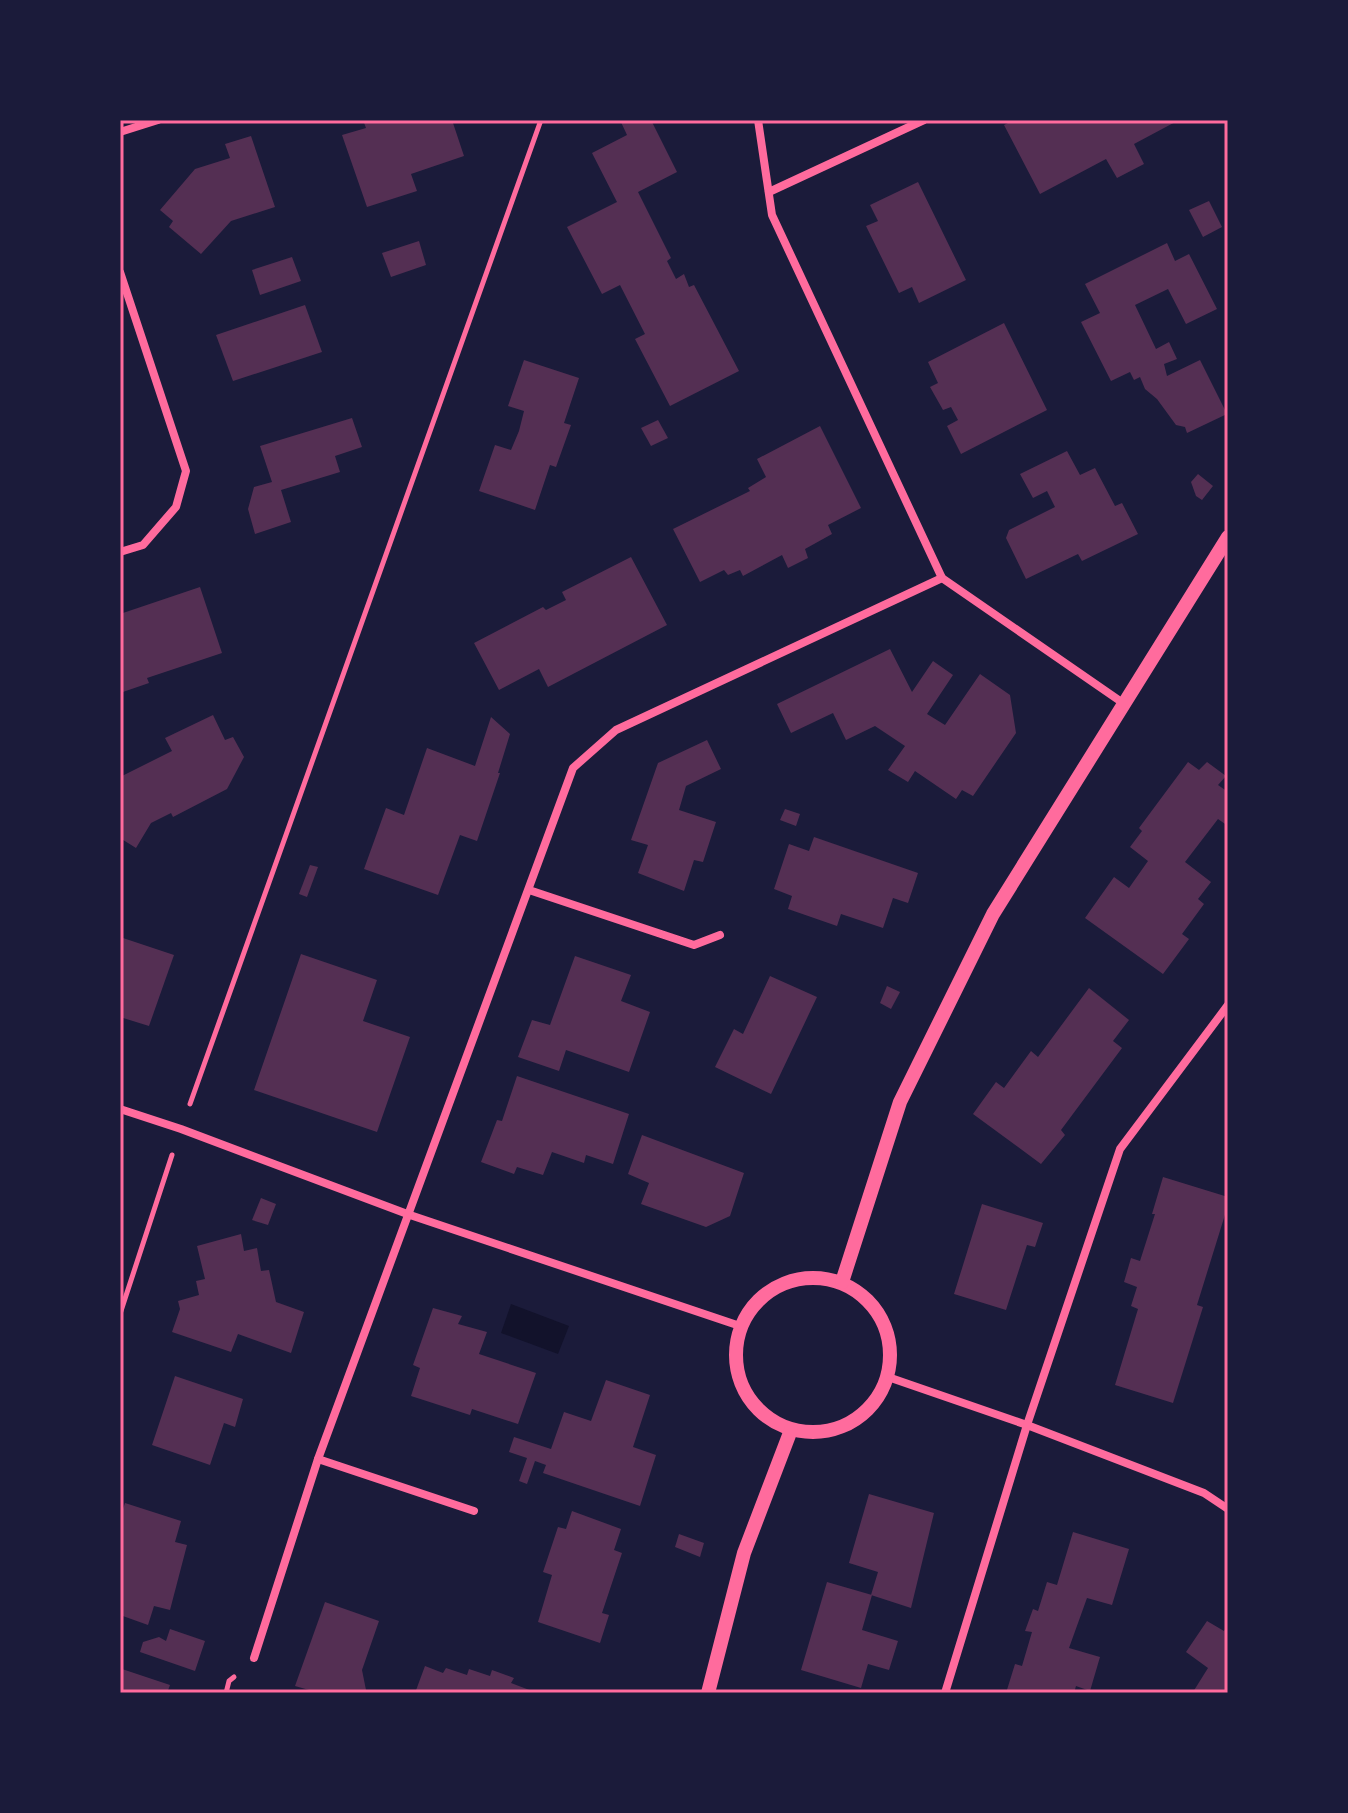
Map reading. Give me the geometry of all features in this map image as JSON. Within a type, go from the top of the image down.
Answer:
[{"type":"street","points":[[120,132],[158,120]]},
{"type":"street","points":[[758,120],[772,215],[942,578],[1123,703]]},
{"type":"street","points":[[769,192],[924,120]]},
{"type":"street","points":[[120,272],[186,471],[176,507],[143,545],[120,552]]},
{"type":"street","points":[[842,1282],[900,1102],[993,914],[1228,537]]},
{"type":"street","points":[[254,1658],[318,1459],[573,768],[616,730],[942,578]]},
{"type":"street","points":[[529,890],[694,945],[720,935]]},
{"type":"street","points":[[945,1693],[1027,1425],[1120,1149],[1228,1005]]},
{"type":"street","points":[[120,1109],[410,1215],[740,1326]]},
{"type":"street","points":[[812,1276],[842,1282],[867,1297],[884,1321],[891,1349],[888,1377],[873,1404],[850,1424],[820,1433],[791,1430],[762,1415],[743,1389],[734,1358],[740,1326],[757,1300],[782,1283],[812,1276]]},
{"type":"street","points":[[888,1377],[1027,1425],[1204,1493],[1228,1509]]},
{"type":"street","points":[[708,1693],[744,1553],[791,1430]]},
{"type":"street","points":[[318,1459],[474,1511]]},
{"type":"path","points":[[120,1314],[181,1129],[541,120]]},
{"type":"shaded area","points":[[511,1304],[569,1326],[558,1354],[501,1333]]},
{"type":"building","points":[[363,120],[452,120],[464,156],[411,174],[417,191],[367,207],[342,135],[366,128]]},
{"type":"building","points":[[620,120],[657,120],[652,122],[677,172],[638,192],[671,258],[667,261],[676,279],[684,274],[689,287],[694,285],[739,371],[670,406],[635,339],[645,334],[620,285],[602,294],[567,227],[617,202],[592,153],[627,135]]},
{"type":"building","points":[[1014,120],[1179,120],[1134,144],[1144,164],[1117,178],[1106,159],[1040,194],[1004,125]]},
{"type":"building","points":[[251,136],[275,207],[231,221],[201,254],[169,227],[173,221],[160,210],[195,169],[230,158],[225,144]]},
{"type":"building","points":[[918,182],[966,280],[919,303],[912,287],[899,293],[866,226],[878,221],[870,205]]},
{"type":"building","points":[[1209,201],[1222,227],[1203,237],[1189,210]]},
{"type":"building","points":[[419,241],[426,265],[391,277],[382,253]]},
{"type":"building","points":[[1167,243],[1175,261],[1189,254],[1217,309],[1186,324],[1168,289],[1135,305],[1156,349],[1169,342],[1177,359],[1164,364],[1167,376],[1200,360],[1227,414],[1187,433],[1185,427],[1176,425],[1157,399],[1145,389],[1140,377],[1134,380],[1130,372],[1111,381],[1081,322],[1100,313],[1085,284]]},
{"type":"building","points":[[292,257],[301,281],[260,295],[252,270]]},
{"type":"building","points":[[305,305],[322,352],[233,381],[216,335]]},
{"type":"building","points":[[1004,323],[1047,410],[961,454],[947,426],[958,420],[951,407],[943,410],[930,387],[938,383],[928,362]]},
{"type":"building","points":[[524,360],[579,378],[564,423],[571,425],[556,467],[550,465],[535,510],[479,491],[495,445],[511,450],[519,431],[524,411],[508,406]]},
{"type":"building","points":[[352,418],[362,447],[335,456],[340,472],[281,490],[291,522],[255,534],[248,509],[254,487],[272,482],[260,446]]},
{"type":"building","points":[[658,420],[668,438],[651,446],[641,428]]},
{"type":"building","points":[[820,426],[861,508],[828,525],[832,534],[805,549],[808,558],[788,568],[782,555],[743,576],[740,570],[728,575],[724,570],[700,582],[673,529],[750,491],[748,488],[766,477],[757,459]]},
{"type":"building","points":[[1067,451],[1080,475],[1095,468],[1115,506],[1122,503],[1138,534],[1082,561],[1078,554],[1026,579],[1006,538],[1009,530],[1055,507],[1047,491],[1033,498],[1020,474]]},
{"type":"building","points":[[1198,474],[1213,486],[1202,500],[1196,496],[1191,482]]},
{"type":"building","points":[[631,557],[667,625],[548,687],[539,669],[499,690],[474,643],[543,607],[546,610],[566,600],[562,592]]},
{"type":"building","points":[[200,587],[222,653],[147,678],[149,683],[120,693],[120,614]]},
{"type":"building","points":[[890,649],[912,692],[933,661],[953,675],[927,714],[945,725],[980,674],[1010,695],[1016,733],[973,796],[962,790],[956,799],[915,771],[908,782],[888,770],[905,746],[875,726],[846,740],[833,713],[791,733],[777,704]]},
{"type":"building","points":[[213,715],[225,740],[233,737],[244,757],[227,789],[173,817],[171,813],[151,823],[136,848],[120,838],[120,777],[172,751],[165,738]]},
{"type":"building","points":[[491,717],[510,734],[500,773],[477,841],[460,835],[438,895],[364,869],[386,808],[404,815],[427,748],[475,766]]},
{"type":"building","points":[[707,740],[721,769],[686,786],[679,810],[716,822],[703,862],[694,860],[684,891],[638,873],[648,845],[631,840],[658,763]]},
{"type":"building","points":[[1188,762],[1199,770],[1207,762],[1226,776],[1218,785],[1228,792],[1228,826],[1218,819],[1185,862],[1211,882],[1198,899],[1204,904],[1182,934],[1189,939],[1163,974],[1085,918],[1114,877],[1129,888],[1148,861],[1130,847],[1142,831],[1139,828]]},
{"type":"building","points":[[785,809],[800,814],[796,826],[780,820]]},
{"type":"building","points":[[814,837],[918,873],[908,903],[893,898],[883,928],[841,914],[837,926],[788,909],[792,896],[774,889],[789,844],[809,851]]},
{"type":"building","points":[[310,865],[318,867],[307,897],[299,894]]},
{"type":"building","points":[[120,937],[174,955],[149,1026],[120,1017]]},
{"type":"building","points":[[301,954],[377,980],[363,1021],[410,1037],[377,1132],[254,1090]]},
{"type":"building","points":[[575,956],[631,975],[621,1001],[650,1012],[629,1072],[566,1050],[559,1071],[518,1057],[532,1020],[550,1025]]},
{"type":"building","points":[[770,976],[817,997],[771,1094],[715,1067],[734,1029],[743,1034]]},
{"type":"building","points":[[887,986],[900,992],[891,1009],[880,1003]]},
{"type":"building","points":[[1089,988],[1129,1020],[1113,1041],[1122,1048],[1061,1130],[1065,1135],[1041,1164],[973,1114],[996,1082],[1004,1088],[1031,1051],[1038,1057]]},
{"type":"building","points":[[517,1076],[629,1114],[613,1164],[586,1155],[584,1163],[552,1152],[543,1175],[517,1167],[514,1174],[481,1162],[497,1120],[502,1121]]},
{"type":"building","points":[[642,1135],[744,1173],[730,1216],[706,1227],[641,1204],[649,1183],[628,1174]]},
{"type":"building","points":[[1163,1177],[1228,1197],[1197,1305],[1203,1307],[1173,1403],[1115,1385],[1138,1309],[1131,1306],[1137,1287],[1124,1282],[1131,1258],[1140,1261]]},
{"type":"building","points":[[261,1198],[276,1204],[268,1225],[252,1220]]},
{"type":"building","points":[[982,1204],[1043,1223],[1035,1247],[1027,1245],[1006,1310],[954,1294]]},
{"type":"building","points":[[241,1234],[244,1251],[257,1248],[261,1271],[269,1270],[276,1302],[304,1312],[291,1353],[238,1334],[231,1352],[172,1332],[180,1309],[178,1301],[199,1295],[196,1281],[205,1279],[197,1246]]},
{"type":"building","points":[[433,1308],[462,1316],[458,1324],[487,1332],[479,1354],[536,1373],[518,1424],[472,1409],[470,1415],[411,1396],[420,1368],[413,1365]]},
{"type":"building","points":[[175,1376],[243,1399],[235,1427],[224,1423],[210,1465],[152,1445]]},
{"type":"building","points":[[606,1380],[650,1395],[633,1447],[656,1455],[640,1506],[543,1473],[546,1465],[535,1461],[527,1484],[519,1481],[527,1458],[509,1452],[514,1437],[551,1449],[564,1412],[591,1421]]},
{"type":"building","points":[[869,1494],[934,1513],[911,1608],[871,1595],[878,1572],[849,1563]]},
{"type":"building","points":[[125,1503],[181,1521],[175,1542],[187,1545],[170,1610],[154,1606],[148,1625],[120,1615],[120,1518]]},
{"type":"building","points":[[572,1511],[621,1529],[614,1550],[622,1553],[602,1613],[609,1615],[600,1643],[538,1622],[552,1575],[543,1572],[558,1527],[566,1529]]},
{"type":"building","points":[[1073,1532],[1129,1549],[1112,1605],[1087,1598],[1069,1648],[1100,1657],[1090,1691],[1076,1686],[1074,1693],[1006,1693],[1015,1664],[1022,1666],[1032,1632],[1025,1631],[1033,1609],[1038,1611],[1047,1582],[1057,1585]]},
{"type":"building","points":[[679,1534],[704,1543],[700,1557],[675,1547]]},
{"type":"building","points":[[827,1582],[872,1595],[862,1630],[898,1641],[889,1670],[868,1664],[861,1688],[801,1670]]},
{"type":"building","points":[[325,1602],[379,1621],[362,1670],[366,1690],[363,1693],[308,1693],[309,1690],[295,1686]]},
{"type":"building","points":[[1207,1621],[1224,1631],[1228,1625],[1228,1693],[1193,1692],[1208,1668],[1186,1652]]},
{"type":"building","points":[[170,1629],[205,1641],[195,1671],[140,1652],[143,1642],[159,1637],[166,1641]]},
{"type":"building","points":[[425,1666],[443,1673],[446,1668],[467,1675],[469,1669],[490,1676],[492,1670],[514,1678],[511,1683],[532,1691],[415,1693]]},
{"type":"building","points":[[122,1669],[170,1685],[167,1693],[120,1693]]}]
